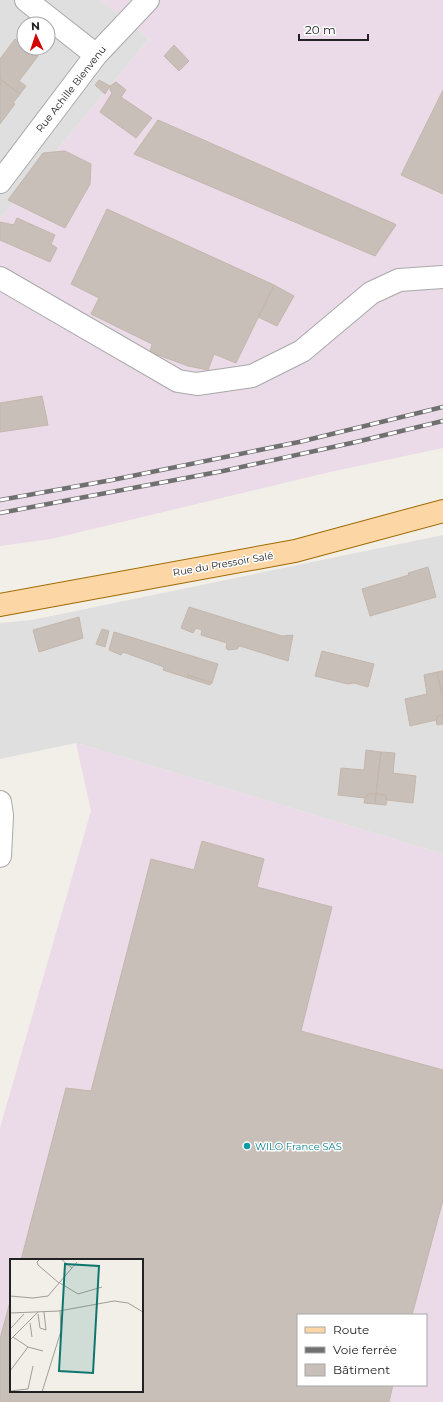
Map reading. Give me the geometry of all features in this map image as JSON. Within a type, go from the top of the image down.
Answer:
[{"type":"main road","name":"Rue du Pressoir Salé","points":[[0,605],[295,551],[443,512]]},
{"type":"street","points":[[26,0],[96,55]]},
{"type":"street","name":"Rue Achille Bienvenu","points":[[0,182],[96,55],[148,0]]},
{"type":"street","points":[[0,278],[178,381],[198,384],[252,376],[302,350],[371,293],[399,280],[443,278]]},
{"type":"street","points":[[0,802],[2,815],[0,856]]},
{"type":"shaded area","points":[[0,0],[101,0],[149,39],[0,219]]},
{"type":"shaded area","points":[[101,0],[443,0],[443,448],[330,472],[51,539],[0,546],[0,219],[149,39]]},
{"type":"shaded area","points":[[443,535],[443,854],[76,743],[0,759],[0,623],[32,620]]},
{"type":"shaded area","name":"WILO France SAS","points":[[76,743],[443,854],[443,1402],[0,1402],[0,1128],[91,811]]},
{"type":"building","points":[[15,39],[16,56],[38,56],[19,81],[26,86],[20,94],[0,79],[0,59]]},
{"type":"building","points":[[174,45],[189,61],[179,71],[164,56]]},
{"type":"building","points":[[0,79],[20,94],[13,103],[15,104],[0,124]]},
{"type":"building","points":[[99,80],[110,86],[105,94],[95,85]]},
{"type":"building","points":[[116,82],[126,90],[121,97],[152,118],[136,138],[100,112],[112,93],[110,86]]},
{"type":"building","points":[[443,90],[443,194],[401,175]]},
{"type":"building","points":[[158,120],[396,225],[375,256],[134,154]]},
{"type":"building","points":[[65,151],[91,164],[90,184],[65,228],[8,200],[43,153]]},
{"type":"building","points":[[107,209],[274,285],[236,363],[214,354],[208,370],[188,366],[150,352],[152,344],[91,314],[99,298],[71,284]]},
{"type":"building","points":[[17,218],[55,235],[51,244],[57,248],[50,262],[0,240],[0,222],[14,225]]},
{"type":"building","points":[[274,285],[294,296],[277,326],[258,317]]},
{"type":"building","points":[[42,396],[48,425],[0,432],[0,403]]},
{"type":"building","points":[[428,567],[436,597],[370,616],[362,589],[409,575],[408,573]]},
{"type":"building","points":[[189,607],[282,636],[293,635],[288,661],[240,646],[237,649],[228,650],[226,648],[227,643],[201,635],[202,630],[196,628],[193,633],[181,628]]},
{"type":"building","points":[[79,617],[83,638],[39,652],[33,630]]},
{"type":"building","points":[[102,629],[109,631],[105,647],[96,644]]},
{"type":"building","points":[[114,632],[218,664],[212,683],[188,675],[188,678],[163,670],[164,667],[123,652],[121,655],[109,650]]},
{"type":"building","points":[[322,651],[374,664],[368,687],[315,676]]},
{"type":"building","points":[[443,671],[443,699],[437,672]]},
{"type":"building","points":[[437,672],[443,699],[443,715],[438,716],[436,720],[410,726],[405,699],[427,694],[424,675]]},
{"type":"building","points":[[188,675],[212,683],[210,685],[188,678]]},
{"type":"building","points":[[443,715],[443,724],[437,725],[436,720],[438,716]]},
{"type":"building","points":[[366,750],[381,752],[376,794],[368,794],[365,798],[338,795],[341,768],[364,770]]},
{"type":"building","points":[[381,752],[395,753],[393,773],[416,776],[413,803],[387,800],[385,795],[376,794]]},
{"type":"building","points":[[368,794],[376,794],[375,804],[364,803]]},
{"type":"building","points":[[376,794],[385,795],[387,800],[386,805],[375,804]]},
{"type":"building","name":"WILO France SAS","points":[[202,841],[264,859],[257,887],[332,907],[301,1031],[443,1070],[443,1200],[412,1314],[297,1314],[297,1386],[393,1386],[389,1402],[0,1402],[0,1339],[10,1302],[10,1392],[143,1392],[143,1259],[21,1259],[66,1088],[91,1091],[151,859],[194,870]]},
{"type":"railway","points":[[0,500],[112,480],[299,442],[443,407]]},
{"type":"railway","points":[[0,513],[223,471],[443,421]]},
{"type":"place","name":"WILO France SAS","points":[[247,1146]]}]
